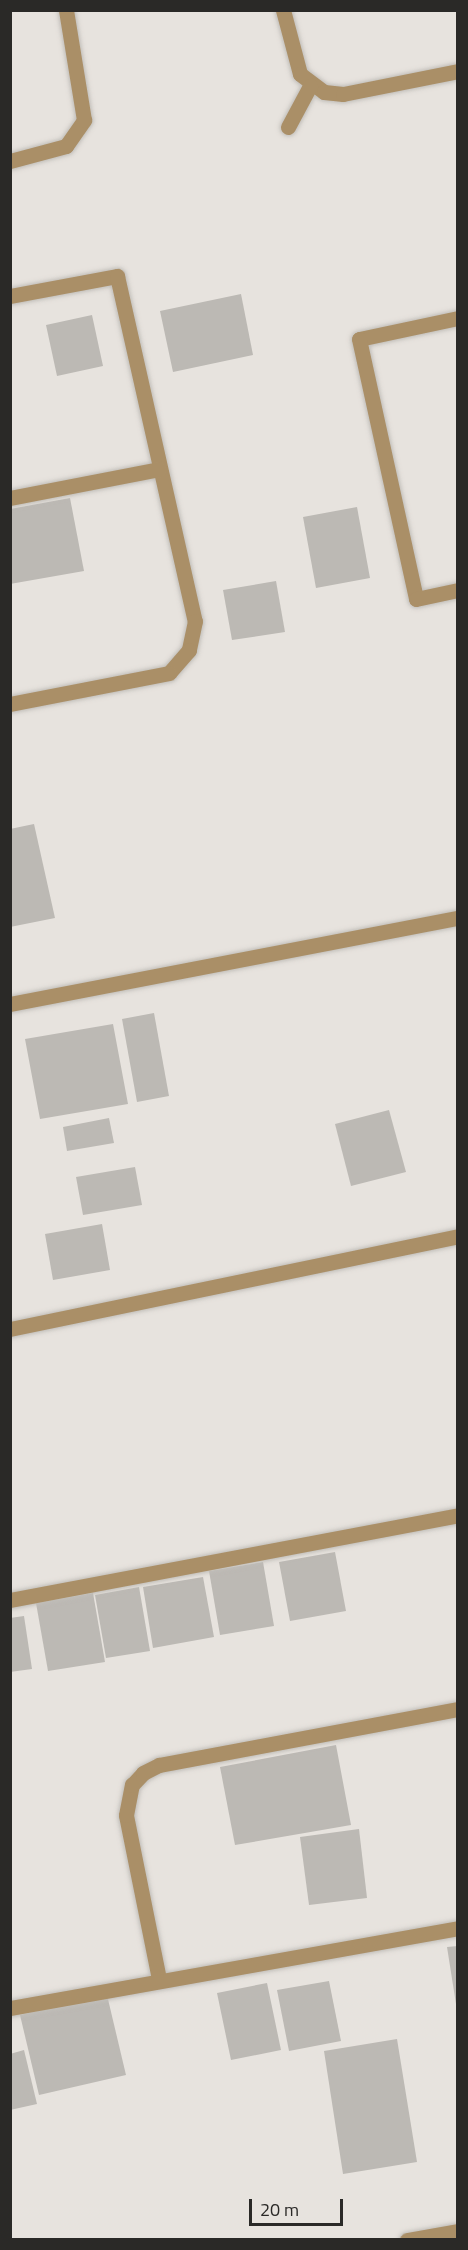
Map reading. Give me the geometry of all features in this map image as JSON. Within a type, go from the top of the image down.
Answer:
[{"type":"street","points":[[10,161],[66,146],[84,120],[66,10]]},
{"type":"street","points":[[283,10],[291,52],[310,86],[343,94],[458,71]]},
{"type":"street","points":[[288,127],[310,86]]},
{"type":"street","points":[[10,296],[117,276],[195,621],[181,663],[169,674],[10,704]]},
{"type":"street","points":[[458,318],[358,339],[416,598],[458,590]]},
{"type":"street","points":[[10,498],[159,469]]},
{"type":"street","points":[[10,1004],[458,918]]},
{"type":"street","points":[[10,1329],[458,1236]]},
{"type":"street","points":[[10,1600],[458,1515]]},
{"type":"street","points":[[159,1979],[126,1815],[132,1785],[143,1773],[159,1765],[458,1709]]},
{"type":"street","points":[[10,2008],[159,1979],[458,1928]]},
{"type":"street","points":[[407,2240],[458,2231]]},
{"type":"building","points":[[241,294],[253,355],[173,372],[160,311]]},
{"type":"building","points":[[92,315],[103,366],[57,376],[46,325]]},
{"type":"building","points":[[70,498],[84,571],[10,584],[10,509]]},
{"type":"building","points":[[357,507],[370,578],[316,588],[303,517]]},
{"type":"building","points":[[276,581],[285,632],[232,640],[223,590]]},
{"type":"building","points":[[34,824],[55,918],[10,927],[10,829]]},
{"type":"building","points":[[154,1013],[169,1096],[137,1102],[122,1019]]},
{"type":"building","points":[[113,1024],[128,1104],[40,1119],[25,1039]]},
{"type":"building","points":[[389,1110],[406,1172],[351,1186],[335,1124]]},
{"type":"building","points":[[109,1118],[114,1143],[67,1151],[63,1127]]},
{"type":"building","points":[[135,1167],[142,1205],[83,1215],[76,1177]]},
{"type":"building","points":[[102,1224],[110,1270],[53,1280],[45,1234]]},
{"type":"building","points":[[335,1552],[346,1611],[290,1621],[279,1562]]},
{"type":"building","points":[[263,1562],[274,1626],[220,1635],[209,1571]]},
{"type":"building","points":[[203,1577],[214,1637],[153,1648],[143,1587]]},
{"type":"building","points":[[139,1587],[150,1651],[106,1658],[95,1595]]},
{"type":"building","points":[[93,1593],[105,1662],[48,1671],[36,1603]]},
{"type":"building","points":[[24,1616],[32,1669],[10,1672],[10,1618]]},
{"type":"building","points":[[336,1745],[351,1825],[235,1845],[220,1767]]},
{"type":"building","points":[[359,1829],[367,1898],[309,1905],[300,1837]]},
{"type":"building","points":[[458,1946],[458,2004],[456,2004],[447,1947]]},
{"type":"building","points":[[329,1981],[341,2041],[289,2051],[277,1990]]},
{"type":"building","points":[[267,1983],[281,2050],[231,2060],[217,1993]]},
{"type":"building","points":[[107,1995],[126,2075],[39,2095],[20,2015]]},
{"type":"building","points":[[397,2039],[417,2162],[343,2174],[324,2051]]},
{"type":"building","points":[[24,2050],[37,2104],[10,2110],[10,2054]]}]
